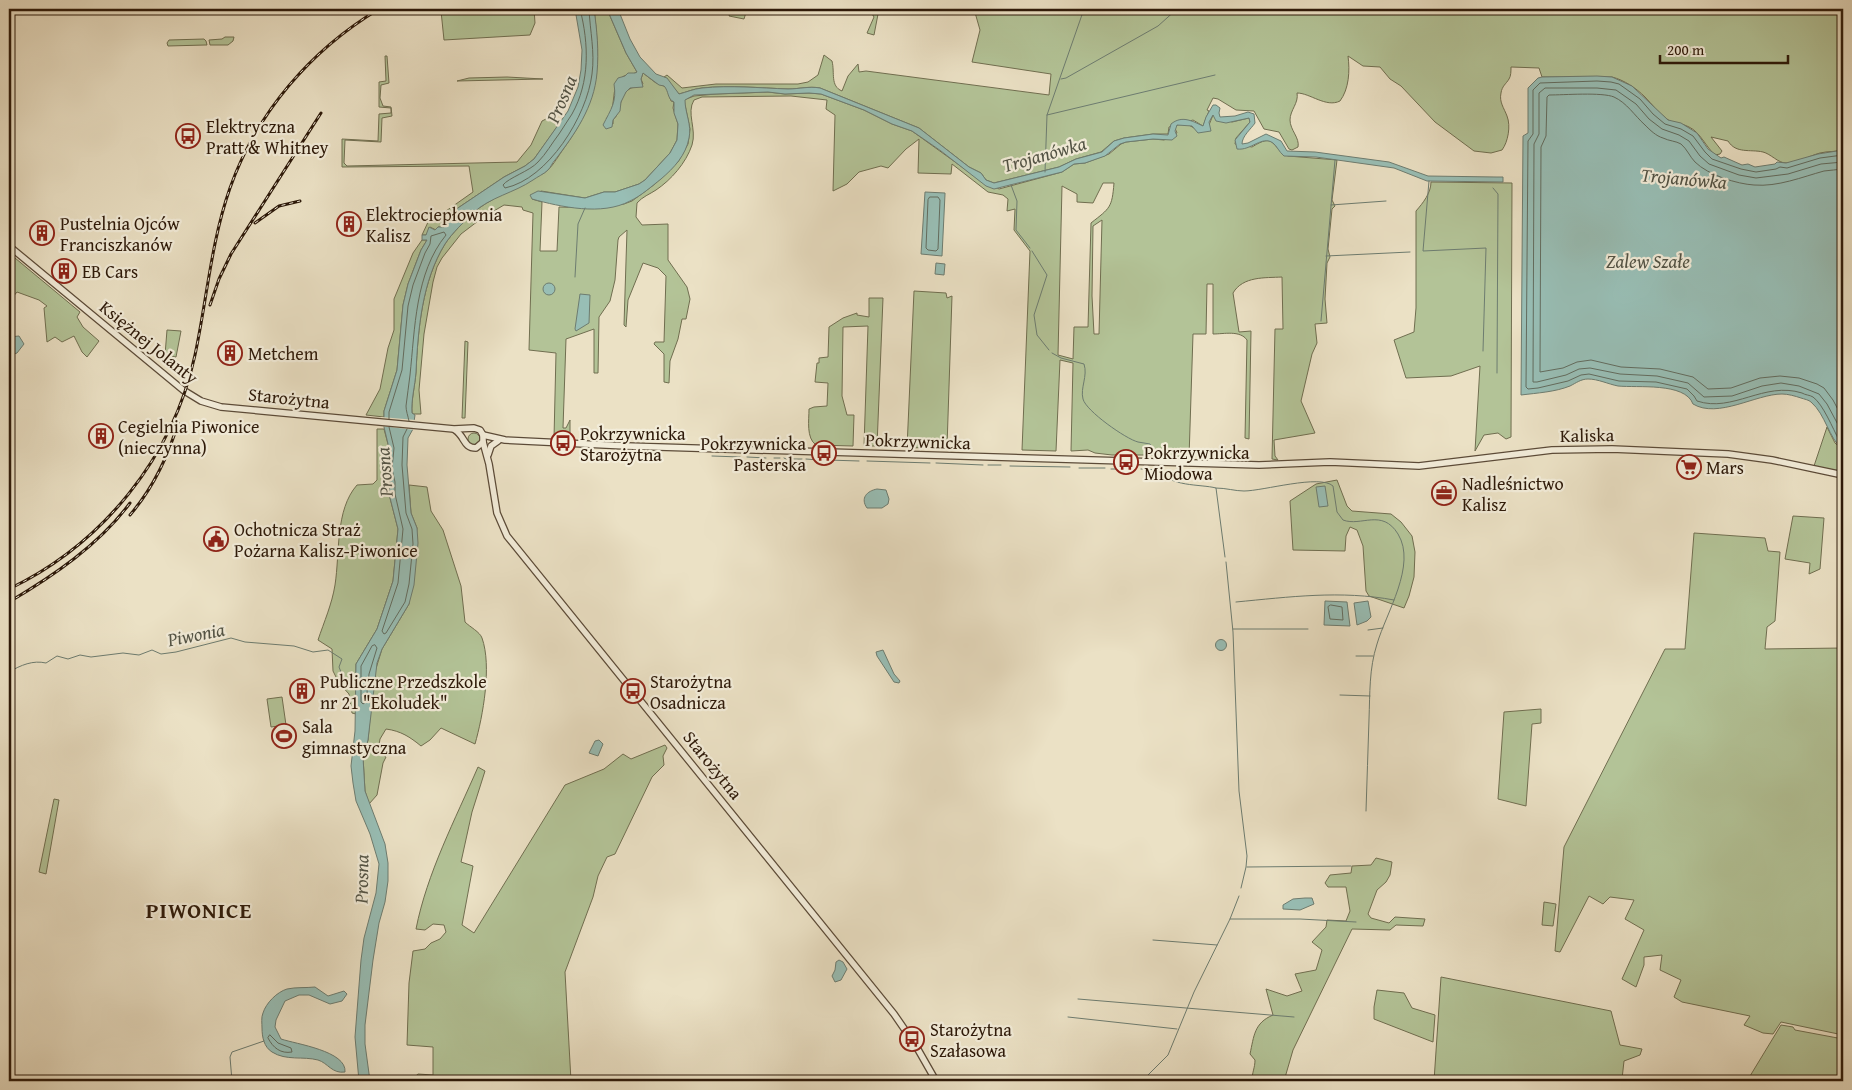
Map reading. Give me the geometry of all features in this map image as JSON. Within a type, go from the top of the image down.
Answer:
[{"type":"street","name":"Księżnej Jolanty","points":[[9,246],[183,390],[201,401]]},
{"type":"street","name":"Starożytna","points":[[201,401],[221,407],[454,429]]},
{"type":"street","points":[[454,429],[477,429],[484,435],[483,442],[476,448]]},
{"type":"street","points":[[454,429],[464,438],[468,446],[476,448],[488,458],[491,446],[501,441]]},
{"type":"street","points":[[464,438],[469,430]]},
{"type":"street","name":"Pokrzywnicka","points":[[484,435],[501,441]]},
{"type":"street","name":"Pokrzywnicka","points":[[483,442],[501,441],[1259,466],[1330,462]]},
{"type":"street","name":"Starożytna","points":[[483,442],[488,458],[497,513],[507,536],[889,1008],[912,1038],[936,1081]]},
{"type":"street","name":"Kaliska","points":[[1330,462],[1419,466],[1552,450],[1612,449],[1728,454],[1765,459],[1843,475]]},
{"type":"green space","points":[[440,9],[534,9],[535,23],[530,35],[444,40]]},
{"type":"green space","points":[[594,9],[607,9],[626,53],[637,72],[624,76],[618,81],[614,92],[612,110],[606,119],[613,124],[624,94],[631,88],[643,84],[641,79],[643,73],[656,83],[664,86],[671,101],[674,102],[673,108],[678,124],[677,140],[670,153],[639,184],[615,192],[604,192],[585,198],[541,191],[532,199],[542,202],[540,251],[557,251],[559,207],[592,208],[624,204],[632,201],[655,184],[678,162],[688,144],[690,129],[684,100],[694,96],[768,92],[821,94],[912,131],[969,172],[999,189],[1062,172],[1074,164],[1085,163],[1109,154],[1126,142],[1153,139],[1164,140],[1177,133],[1175,128],[1177,125],[1187,124],[1194,128],[1209,125],[1213,115],[1232,122],[1249,118],[1250,122],[1236,138],[1235,144],[1252,147],[1269,141],[1288,156],[1337,160],[1332,200],[1335,206],[1332,209],[1328,249],[1330,257],[1327,263],[1325,299],[1327,323],[1315,324],[1317,343],[1312,354],[1301,401],[1315,433],[1274,440],[1275,456],[1278,460],[1272,459],[1275,329],[1283,329],[1282,277],[1248,281],[1237,287],[1233,293],[1239,332],[1251,331],[1249,439],[1245,438],[1247,340],[1236,334],[1213,334],[1213,284],[1207,284],[1206,334],[1193,334],[1189,458],[1156,455],[1112,455],[1095,453],[1088,450],[1071,451],[1073,363],[1060,360],[1056,451],[1022,450],[1030,251],[1014,230],[1015,209],[1007,211],[1008,199],[1003,195],[988,192],[952,164],[951,174],[918,173],[919,139],[906,149],[888,168],[881,166],[859,172],[847,184],[833,191],[835,115],[826,109],[827,100],[791,96],[702,97],[694,100],[691,110],[693,139],[686,158],[667,181],[637,203],[636,217],[642,225],[668,224],[668,260],[687,287],[690,299],[686,319],[682,319],[678,339],[670,361],[669,383],[664,382],[664,354],[654,344],[655,342],[664,342],[666,276],[658,268],[643,263],[628,300],[626,327],[624,325],[627,230],[618,240],[615,280],[610,301],[599,317],[598,373],[594,373],[594,329],[566,339],[563,428],[566,428],[570,420],[570,438],[554,438],[556,353],[529,350],[533,213],[523,210],[522,207],[504,205],[482,218],[461,234],[437,267],[424,334],[419,390],[421,414],[412,414],[420,322],[426,289],[437,258],[451,236],[479,208],[545,173],[576,131],[591,98],[595,82],[597,65]],"holes":[[[1103,183],[1114,183],[1112,198],[1109,207],[1091,223],[1088,327],[1074,327],[1073,359],[1058,355],[1062,186],[1077,194],[1077,202],[1093,203]],[[1102,220],[1099,334],[1094,334],[1092,296],[1093,226]]]},
{"type":"green space","points":[[731,9],[747,9],[744,19],[729,16]]},
{"type":"green space","points":[[869,9],[879,9],[874,35],[867,33],[874,17]]},
{"type":"green space","points":[[974,9],[1843,9],[1843,150],[1820,153],[1799,161],[1786,163],[1780,162],[1763,152],[1735,148],[1728,141],[1711,137],[1722,151],[1720,154],[1715,155],[1693,129],[1667,119],[1638,90],[1621,80],[1612,77],[1542,77],[1539,68],[1511,67],[1509,79],[1502,89],[1501,96],[1501,102],[1509,124],[1506,143],[1502,150],[1491,153],[1474,151],[1435,122],[1380,67],[1363,66],[1348,56],[1348,80],[1340,101],[1329,103],[1297,93],[1297,100],[1290,120],[1298,140],[1298,147],[1292,150],[1289,149],[1279,132],[1264,129],[1254,111],[1236,110],[1213,98],[1207,110],[1209,111],[1203,126],[1193,120],[1169,127],[1168,134],[1124,138],[1114,141],[1101,152],[1076,159],[1059,167],[994,183],[986,180],[981,173],[969,167],[919,128],[820,88],[713,87],[679,94],[664,77],[667,75],[682,88],[716,84],[798,84],[808,82],[818,75],[824,55],[832,61],[834,82],[838,89],[842,91],[848,76],[858,64],[859,72],[866,71],[1049,95],[1051,74],[972,62],[980,30]]},
{"type":"green space","points":[[234,37],[233,41],[228,45],[210,45],[209,40]]},
{"type":"green space","points":[[204,39],[207,45],[168,46],[167,43],[169,40]]},
{"type":"green space","points":[[385,56],[387,56],[389,83],[381,85],[380,98],[383,106],[391,107],[392,116],[382,118],[381,142],[345,140],[344,163],[347,166],[517,162],[531,145],[542,121],[552,116],[557,127],[534,159],[449,214],[444,227],[438,227],[436,230],[430,227],[427,235],[422,235],[429,220],[439,222],[446,211],[473,192],[469,166],[342,167],[342,139],[378,141],[379,114],[391,113],[391,108],[379,107],[379,82],[386,81]]},
{"type":"green space","points":[[507,77],[543,79],[457,81],[469,78]]},
{"type":"green space","points":[[1431,182],[1512,183],[1511,437],[1506,439],[1498,433],[1484,435],[1475,451],[1480,366],[1451,376],[1406,378],[1394,340],[1414,332],[1416,308],[1416,211],[1428,194]]},
{"type":"green space","points":[[422,240],[427,240],[421,250],[408,284],[403,305],[397,370],[384,411],[384,417],[366,415],[380,389],[388,348],[394,330],[394,299],[413,253]]},
{"type":"green space","points":[[9,253],[80,312],[77,317],[83,327],[99,341],[87,357],[82,352],[74,336],[62,342],[55,337],[47,342],[44,308],[47,306],[39,300],[17,292],[12,298],[9,296]]},
{"type":"green space","points":[[914,291],[946,293],[947,298],[952,296],[947,447],[907,448]]},
{"type":"green space","points":[[869,298],[883,298],[877,446],[864,446],[868,326],[843,327],[842,396],[847,415],[854,415],[853,446],[816,445],[809,433],[809,409],[827,406],[828,383],[815,382],[819,358],[828,357],[829,327],[843,318],[857,313],[857,315],[869,317]]},
{"type":"green space","points":[[167,330],[181,331],[176,357],[165,355]]},
{"type":"green space","points":[[465,341],[468,342],[465,418],[462,418]]},
{"type":"green space","points":[[1827,427],[1835,443],[1843,450],[1843,472],[1814,466]]},
{"type":"green space","points":[[377,429],[384,429],[389,448],[387,471],[390,483],[389,494],[398,529],[393,581],[377,629],[356,664],[356,714],[352,713],[349,694],[339,683],[333,671],[332,649],[318,640],[334,592],[340,532],[345,507],[357,485],[373,484],[377,480]]},
{"type":"green space","points":[[472,433],[476,433],[480,439],[476,445],[472,445],[468,441],[468,437]]},
{"type":"green space","points":[[1337,480],[1347,506],[1352,511],[1391,514],[1401,522],[1412,536],[1415,552],[1414,577],[1404,608],[1369,596],[1366,591],[1363,546],[1357,530],[1350,527],[1346,536],[1345,551],[1293,550],[1290,501],[1316,484]]},
{"type":"green space","points":[[409,485],[427,487],[431,511],[443,530],[461,586],[465,622],[481,636],[485,649],[485,691],[475,744],[441,728],[430,740],[421,746],[405,735],[386,729],[380,739],[378,751],[386,757],[383,763],[377,795],[369,804],[365,791],[363,757],[368,740],[374,675],[382,649],[409,604],[417,528],[411,513]]},
{"type":"green space","points":[[1793,516],[1824,518],[1820,569],[1809,574],[1810,563],[1785,559]]},
{"type":"green space","points":[[1694,533],[1765,538],[1768,551],[1780,552],[1775,621],[1767,627],[1765,649],[1843,648],[1843,1035],[1781,1022],[1773,1034],[1763,1033],[1744,1025],[1750,1016],[1682,1002],[1674,997],[1681,980],[1660,970],[1662,955],[1644,957],[1644,965],[1636,987],[1622,979],[1644,930],[1625,919],[1634,900],[1610,897],[1603,904],[1589,896],[1560,952],[1555,951],[1564,847],[1665,649],[1685,649]]},
{"type":"green space","points":[[282,697],[286,725],[271,727],[267,699]]},
{"type":"green space","points":[[1541,709],[1541,723],[1532,724],[1526,806],[1498,799],[1504,712]]},
{"type":"green space","points":[[665,745],[667,748],[663,756],[664,765],[652,777],[615,854],[607,857],[598,876],[593,897],[565,972],[571,1081],[410,1081],[418,1074],[433,1075],[433,1047],[407,1045],[409,983],[413,951],[425,949],[431,943],[440,939],[446,932],[444,925],[433,924],[425,930],[416,929],[434,867],[478,767],[485,771],[472,812],[461,862],[473,866],[462,925],[474,933],[565,785],[604,769],[623,754],[631,759]]},
{"type":"green space","points":[[54,799],[59,800],[46,874],[39,872]]},
{"type":"green space","points":[[1376,858],[1392,862],[1390,875],[1386,882],[1377,890],[1368,914],[1371,918],[1389,923],[1395,917],[1425,919],[1423,926],[1396,925],[1390,930],[1352,929],[1293,1050],[1284,1081],[1252,1081],[1255,1060],[1250,1054],[1254,1036],[1258,1026],[1273,1015],[1266,989],[1287,996],[1302,991],[1295,974],[1316,970],[1322,950],[1312,942],[1326,927],[1327,920],[1346,921],[1350,911],[1346,887],[1328,887],[1325,883],[1330,875],[1351,873],[1352,866],[1371,865]]},
{"type":"green space","points":[[1544,902],[1556,904],[1553,926],[1542,925]]},
{"type":"green space","points":[[1441,977],[1611,1011],[1620,1045],[1642,1049],[1640,1055],[1624,1061],[1622,1079],[1626,1081],[1434,1081]]},
{"type":"green space","points":[[1377,990],[1404,993],[1412,1008],[1435,1015],[1433,1042],[1374,1019]]},
{"type":"green space","points":[[1781,1025],[1793,1027],[1795,1030],[1843,1039],[1843,1081],[1747,1081]]},
{"type":"water","points":[[575,9],[594,9],[598,65],[595,85],[588,109],[570,140],[549,169],[526,184],[494,199],[480,208],[451,236],[437,258],[426,289],[420,322],[412,403],[412,413],[415,415],[413,429],[408,438],[407,465],[411,513],[417,528],[418,543],[414,585],[409,604],[382,649],[377,663],[368,740],[363,757],[365,791],[385,844],[388,881],[373,960],[365,1025],[365,1044],[370,1081],[359,1081],[355,1037],[361,960],[364,938],[376,893],[379,864],[370,834],[356,801],[351,766],[355,731],[356,664],[377,629],[393,581],[398,529],[389,494],[390,483],[387,471],[389,448],[384,427],[384,411],[397,370],[403,305],[408,284],[421,250],[427,240],[422,240],[422,235],[426,235],[429,227],[435,230],[438,227],[444,227],[446,225],[444,221],[449,214],[534,159],[568,111],[578,87],[581,70],[582,50]]},
{"type":"water","points":[[607,9],[618,9],[630,39],[640,57],[656,74],[667,78],[679,94],[713,87],[820,88],[919,128],[969,167],[981,173],[986,180],[994,183],[1059,167],[1076,159],[1102,152],[1114,141],[1124,138],[1153,134],[1168,135],[1171,124],[1175,121],[1183,119],[1203,126],[1213,105],[1220,108],[1220,117],[1235,116],[1248,112],[1254,114],[1255,123],[1245,135],[1242,144],[1266,134],[1281,141],[1287,151],[1315,152],[1389,162],[1428,176],[1503,177],[1503,182],[1427,181],[1394,168],[1316,157],[1284,156],[1269,141],[1237,149],[1235,140],[1250,122],[1249,118],[1226,123],[1216,121],[1213,115],[1209,122],[1211,131],[1198,133],[1192,126],[1177,125],[1175,131],[1177,136],[1172,140],[1153,139],[1126,142],[1120,144],[1105,156],[1085,163],[1074,164],[1062,172],[994,189],[986,186],[912,131],[892,124],[864,110],[821,94],[768,92],[694,95],[685,100],[690,133],[682,156],[675,166],[661,179],[642,194],[619,206],[581,209],[532,199],[530,195],[538,191],[585,198],[604,192],[615,192],[639,184],[670,153],[677,140],[678,124],[674,113],[674,102],[670,99],[664,86],[659,85],[643,73],[641,79],[643,87],[630,88],[621,102],[620,111],[613,120],[612,127],[606,129],[603,125],[614,101],[614,84],[618,78],[628,73],[637,72],[626,53]]},
{"type":"water","name":"Zalew Szałe","points":[[1542,77],[1612,77],[1632,86],[1668,120],[1681,123],[1697,133],[1708,149],[1721,158],[1724,157],[1742,165],[1748,164],[1755,167],[1775,164],[1777,162],[1786,163],[1818,154],[1843,150],[1843,450],[1834,439],[1816,407],[1811,402],[1789,395],[1772,395],[1714,409],[1703,408],[1693,404],[1681,392],[1671,389],[1618,386],[1588,379],[1558,390],[1521,395],[1523,136],[1528,133],[1528,88],[1538,78]]},
{"type":"water","points":[[925,192],[945,193],[942,256],[921,254]]},
{"type":"water","points":[[936,263],[945,264],[944,275],[935,274]]},
{"type":"water","points":[[547,283],[551,283],[555,289],[551,295],[547,295],[543,291],[543,287]]},
{"type":"water","points":[[580,294],[590,295],[589,323],[576,331],[575,329]]},
{"type":"water","points":[[19,336],[24,344],[17,353],[9,356],[9,337]]},
{"type":"water","points":[[1325,486],[1328,506],[1319,507],[1316,487]]},
{"type":"water","points":[[877,489],[886,490],[889,499],[888,504],[882,508],[867,508],[864,498],[870,491]]},
{"type":"water","points":[[1325,601],[1347,602],[1350,626],[1324,625]]},
{"type":"water","points":[[1368,601],[1371,617],[1357,625],[1354,603]]},
{"type":"water","points":[[1221,639],[1227,645],[1221,651],[1215,645]]},
{"type":"water","points":[[883,650],[894,674],[900,681],[899,683],[894,682],[877,656],[876,652]]},
{"type":"water","points":[[599,740],[603,744],[598,756],[589,753],[595,741]]},
{"type":"water","points":[[1312,898],[1314,904],[1300,910],[1283,909],[1283,905],[1293,899]]},
{"type":"water","points":[[839,960],[843,962],[847,969],[841,980],[835,982],[832,976],[836,962]]},
{"type":"water","points":[[315,987],[328,996],[344,991],[347,994],[342,1001],[330,1004],[309,995],[299,995],[285,1001],[276,1020],[275,1027],[281,1039],[319,1050],[338,1059],[343,1065],[345,1072],[333,1070],[318,1060],[277,1055],[269,1050],[264,1042],[262,1016],[264,1009],[272,998],[287,989]]},
{"type":"pier","points":[[381,417],[416,420],[415,430],[381,426]]},
{"type":"waterway","name":"Trojanówka","points":[[1045,172],[1047,115],[1084,9]]},
{"type":"waterway","points":[[1061,79],[1066,78],[1158,26],[1177,9]]},
{"type":"waterway","points":[[1047,115],[1215,75]]},
{"type":"waterway","points":[[1321,321],[1335,160]]},
{"type":"waterway","points":[[1429,181],[1423,251],[1486,248],[1483,351]]},
{"type":"waterway","name":"Trojanówka","points":[[1011,185],[1017,201],[1016,230],[1030,248]]},
{"type":"waterway","points":[[1493,188],[1498,194],[1497,373]]},
{"type":"waterway","points":[[1331,205],[1386,201]]},
{"type":"waterway","points":[[575,277],[578,224],[585,208]]},
{"type":"waterway","points":[[1032,251],[1047,275],[1034,315],[1037,335],[1049,350]]},
{"type":"waterway","points":[[1326,256],[1410,252]]},
{"type":"waterway","points":[[1052,353],[1061,358],[1084,364],[1085,373],[1082,395],[1086,404],[1107,424],[1132,440],[1150,444],[1157,454]]},
{"type":"waterway","points":[[712,456],[740,457]]},
{"type":"waterway","points":[[747,457],[766,458]]},
{"type":"waterway","points":[[774,458],[780,458]]},
{"type":"waterway","points":[[792,459],[802,459]]},
{"type":"waterway","points":[[806,459],[819,460]]},
{"type":"waterway","points":[[827,460],[859,461]]},
{"type":"waterway","points":[[867,461],[930,463]]},
{"type":"waterway","points":[[936,463],[983,465]]},
{"type":"waterway","points":[[988,465],[1001,465]]},
{"type":"waterway","points":[[1010,466],[1070,467]]},
{"type":"waterway","points":[[1079,468],[1105,468]]},
{"type":"waterway","points":[[1111,469],[1130,469]]},
{"type":"waterway","points":[[1141,469],[1161,470],[1170,479],[1178,482],[1216,488],[1225,557]]},
{"type":"waterway","points":[[1216,488],[1244,491],[1304,482],[1326,483],[1333,486],[1337,512],[1343,520],[1350,522],[1378,520],[1392,526],[1398,534],[1403,546],[1402,574],[1374,653],[1371,672],[1366,811]]},
{"type":"waterway","points":[[1226,562],[1233,632],[1239,791],[1247,856],[1241,888]]},
{"type":"waterway","points":[[1236,602],[1335,595],[1354,595],[1394,600]]},
{"type":"waterway","points":[[1368,630],[1383,628]]},
{"type":"waterway","points":[[1233,629],[1308,629]]},
{"type":"waterway","name":"Piwonia","points":[[9,672],[27,664],[36,662],[46,663],[57,656],[68,659],[80,655],[91,657],[123,653],[139,655],[152,650],[161,654],[231,638],[245,642],[294,646],[313,652],[328,650],[342,659],[339,667],[346,685],[357,689]]},
{"type":"waterway","points":[[1356,656],[1373,656]]},
{"type":"waterway","points":[[1340,695],[1370,696]]},
{"type":"waterway","points":[[1247,867],[1351,866]]},
{"type":"waterway","points":[[1142,1081],[1168,1055],[1194,992],[1230,919],[1239,896]]},
{"type":"waterway","points":[[1230,919],[1300,919],[1356,922]]},
{"type":"waterway","points":[[1153,940],[1217,945]]},
{"type":"waterway","points":[[1078,999],[1294,1017]]},
{"type":"waterway","points":[[1068,1017],[1177,1029]]},
{"type":"waterway","points":[[232,1081],[230,1057],[232,1052],[264,1041]]},
{"type":"railway","points":[[9,589],[43,570],[75,548],[103,522],[129,493],[151,462],[170,428],[185,392],[195,355],[218,229],[230,188],[241,160],[255,134],[289,85],[331,44],[354,25],[379,9]]},
{"type":"railway","points":[[210,305],[219,279],[231,254],[321,113]]},
{"type":"railway","points":[[255,223],[279,206],[300,201]]},
{"type":"railway","points":[[130,515],[146,494],[159,472],[170,448],[178,423]]},
{"type":"railway","points":[[9,602],[58,570],[90,546],[130,503]]},
{"type":"place","name":"Elektryczna Pratt & Whitney","points":[[188,136]]},
{"type":"place","name":"Elektrociepłownia Kalisz","points":[[349,224]]},
{"type":"place","name":"Pustelnia Ojców Franciszkanów","points":[[42,233]]},
{"type":"place","name":"EB Cars","points":[[64,271]]},
{"type":"place","name":"Metchem","points":[[230,353]]},
{"type":"place","name":"Cegielnia Piwonice (nieczynna)","points":[[101,436]]},
{"type":"place","name":"Pokrzywnicka Starożytna","points":[[563,443]]},
{"type":"place","name":"Pokrzywnicka Pasterska","points":[[824,453]]},
{"type":"place","name":"Pokrzywnicka Miodowa","points":[[1126,462]]},
{"type":"place","name":"Mars","points":[[1689,467]]},
{"type":"place","name":"Nadleśnictwo Kalisz","points":[[1444,493]]},
{"type":"place","name":"Ochotnicza Straż Pożarna Kalisz-Piwonice","points":[[216,539]]},
{"type":"place","name":"Publiczne Przedszkole nr 21 \"Ekoludek\"","points":[[302,691]]},
{"type":"place","name":"Starożytna Osadnicza","points":[[633,691]]},
{"type":"place","name":"Sala gimnastyczna","points":[[284,736]]},
{"type":"place","name":"Starożytna Szałasowa","points":[[912,1039]]},
{"type":"district","name":"PIWONICE","points":[[199,910]]},
{"type":"water label","name":"Prosna","points":[[561,99]]},
{"type":"water label","name":"Prosna","points":[[384,472]]},
{"type":"water label","name":"Prosna","points":[[361,879]]}]
